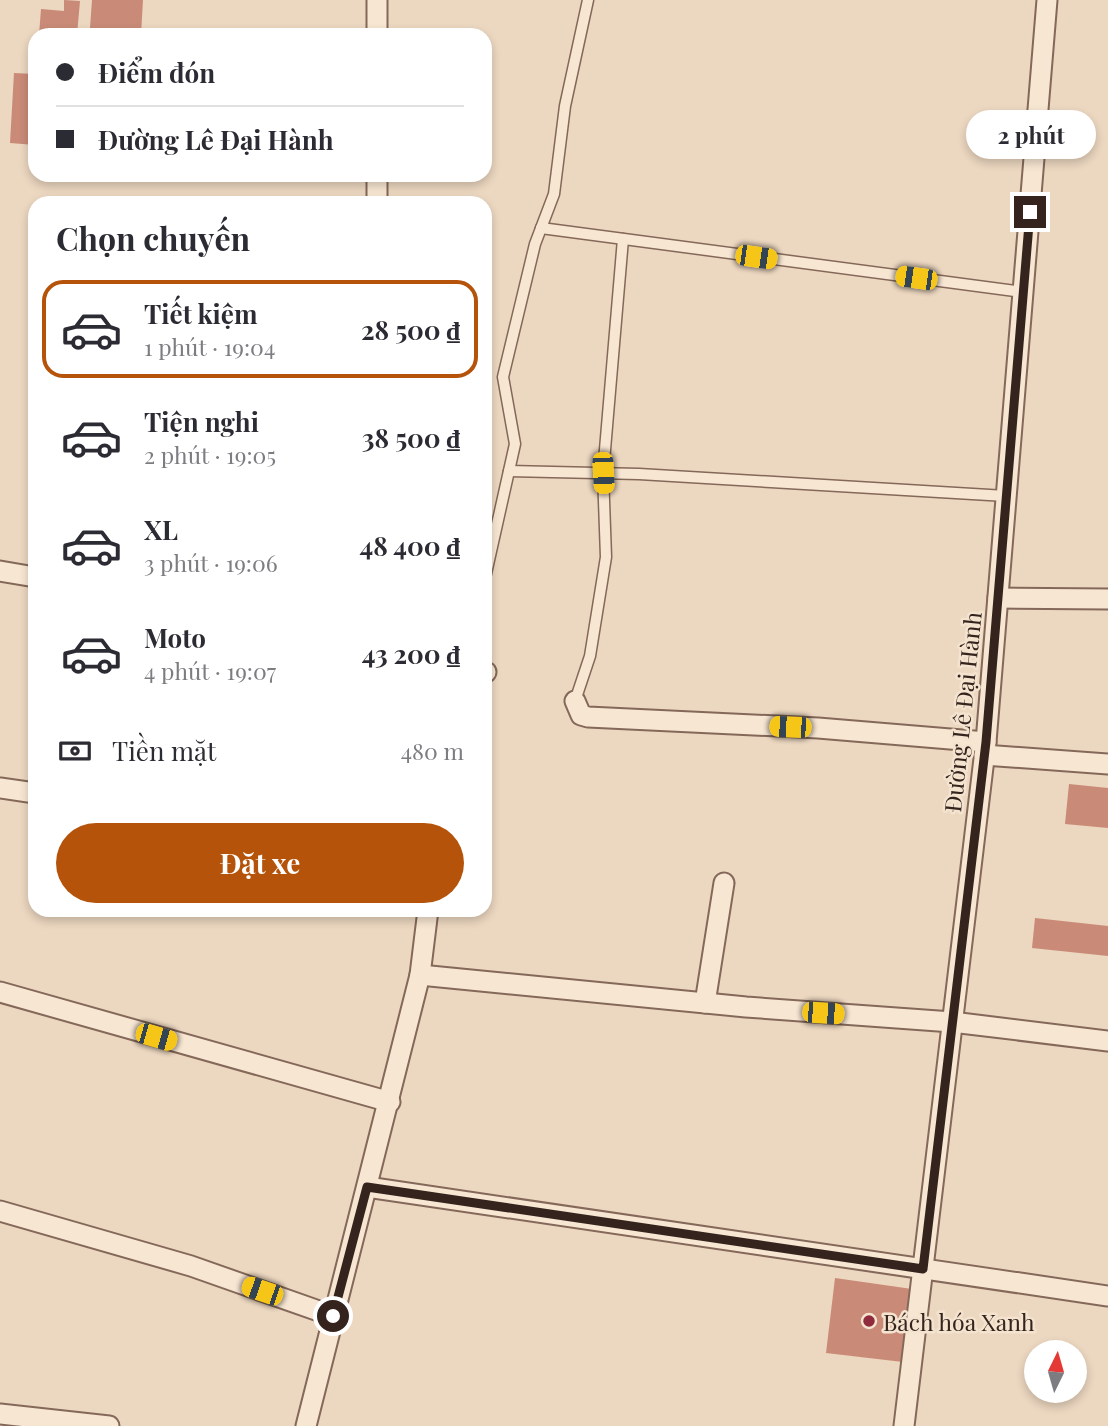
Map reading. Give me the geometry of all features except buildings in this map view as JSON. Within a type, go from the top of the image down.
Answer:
[{"type":"street","points":[[377,0],[377,28]]},
{"type":"street","name":"Đường Lê Đại Hành","points":[[904,1426],[985,749],[1048,0]]},
{"type":"street","points":[[0,571],[28,576]]},
{"type":"street","points":[[998,598],[1108,599]]},
{"type":"street","points":[[575,701],[581,715],[588,717],[818,728],[1108,764]]},
{"type":"street","points":[[0,788],[28,792]]},
{"type":"street","points":[[705,1003],[723,883]]},
{"type":"street","points":[[306,1426],[390,1102],[420,975],[427,917]]},
{"type":"street","points":[[420,975],[705,1003],[952,1022],[1108,1041]]},
{"type":"street","points":[[0,992],[390,1102]]},
{"type":"street","points":[[367,1187],[1108,1296]]},
{"type":"street","points":[[0,1211],[191,1266],[333,1316]]},
{"type":"street","points":[[0,1414],[109,1426]]},
{"type":"lane","points":[[492,547],[515,444],[503,377],[541,228],[554,194],[565,106],[588,0]]},
{"type":"lane","points":[[541,228],[1023,292]]},
{"type":"lane","points":[[575,701],[590,656],[606,557],[603,473],[623,239]]},
{"type":"lane","points":[[509,471],[603,473],[1006,496]]},
{"type":"place","name":"Bách hóa Xanh","points":[[869,1321]]},
{"type":"route","points":[[333,1316],[367,1187],[923,1269],[986,742],[1030,212]]}]
